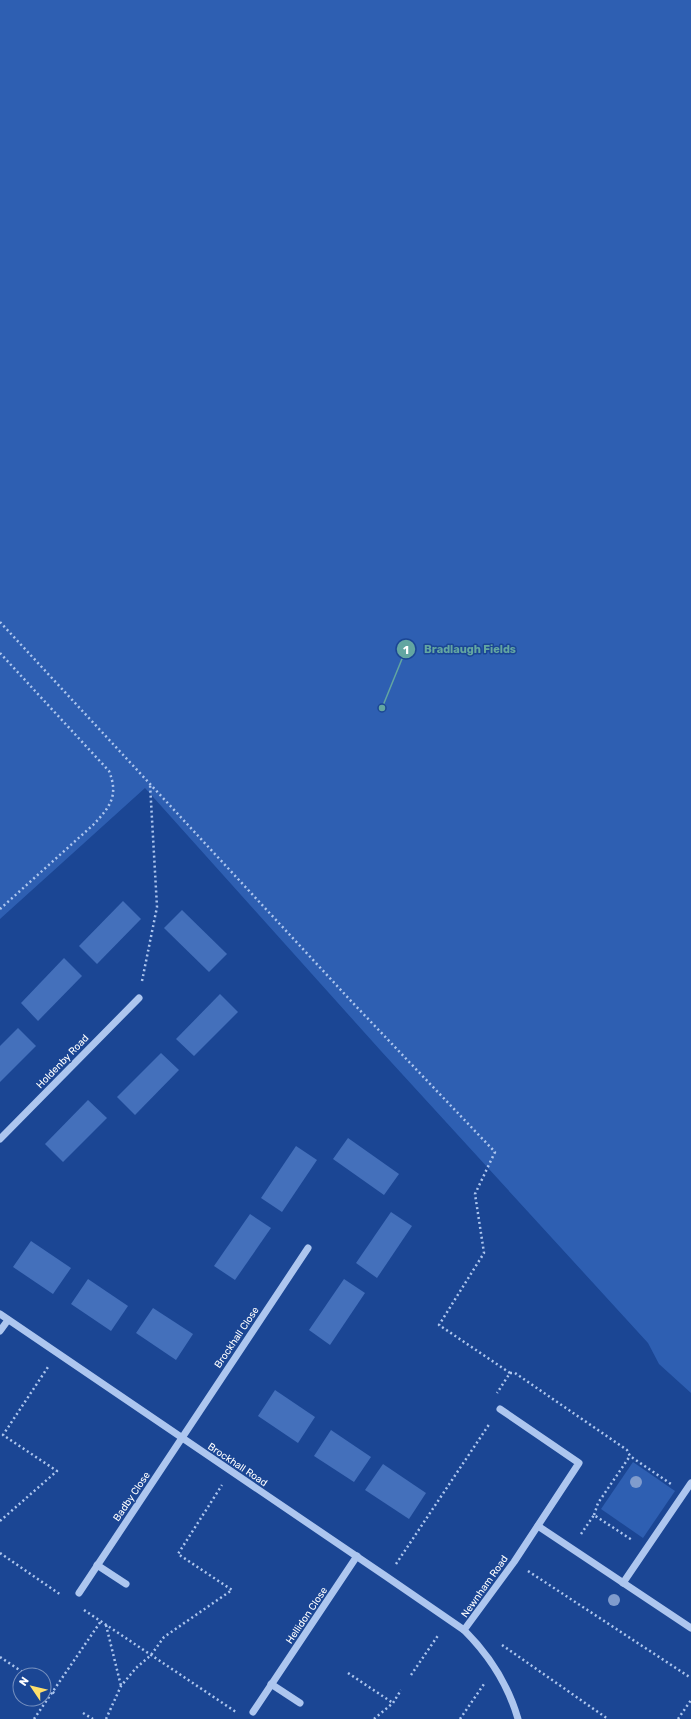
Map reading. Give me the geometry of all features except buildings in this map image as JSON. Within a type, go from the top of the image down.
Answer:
[{"type":"street","name":"Holdenby Road","points":[[0,1139],[139,998]]},
{"type":"street","name":"Brockhall Close","points":[[181,1438],[308,1248]]},
{"type":"street","name":"Brockhall Road","points":[[0,1314],[58,1352],[231,1472],[387,1576],[464,1630]]},
{"type":"street","points":[[0,1331],[8,1320]]},
{"type":"street","name":"Newnham Road","points":[[500,1409],[579,1464],[514,1562],[464,1630],[496,1667],[513,1702],[518,1719]]},
{"type":"street","name":"Badby Close","points":[[79,1593],[181,1438]]},
{"type":"street","points":[[623,1583],[691,1483]]},
{"type":"street","points":[[538,1526],[691,1628]]},
{"type":"street","name":"Hellidon Close","points":[[253,1712],[357,1556]]},
{"type":"street","points":[[97,1565],[126,1584]]},
{"type":"street","points":[[271,1684],[300,1703]]},
{"type":"path","points":[[0,622],[352,1002],[495,1152],[475,1194],[484,1253],[439,1325],[510,1373],[515,1373],[628,1450],[630,1456],[684,1493]]},
{"type":"path","points":[[0,653],[109,771],[114,782],[113,796],[106,811],[93,825],[0,909]]},
{"type":"path","points":[[139,998],[157,907],[150,784]]},
{"type":"path","points":[[0,1521],[57,1471],[3,1435],[58,1352]]},
{"type":"path","points":[[387,1576],[500,1409],[490,1403],[510,1373]]},
{"type":"path","points":[[572,1548],[594,1515],[598,1503],[630,1456]]},
{"type":"path","points":[[106,1719],[121,1686],[136,1668],[151,1655],[164,1637],[232,1590],[178,1554],[231,1472]]},
{"type":"path","points":[[594,1515],[646,1549]]},
{"type":"path","points":[[0,1553],[66,1598]]},
{"type":"path","points":[[514,1562],[691,1678]]},
{"type":"path","points":[[78,1606],[240,1715]]},
{"type":"path","points":[[411,1675],[449,1619]]},
{"type":"path","points":[[56,1694],[52,1692],[101,1621]]},
{"type":"path","points":[[106,1624],[121,1686]]},
{"type":"path","points":[[501,1645],[608,1719]]},
{"type":"path","points":[[0,1657],[15,1667]]},
{"type":"path","points":[[460,1719],[496,1667]]},
{"type":"path","points":[[348,1673],[392,1703]]},
{"type":"path","points":[[374,1719],[392,1703],[401,1690]]},
{"type":"path","points":[[678,1719],[691,1700]]},
{"type":"path","points":[[34,1719],[42,1707]]},
{"type":"path","points":[[83,1713],[93,1719]]},
{"type":"shaded area","points":[[0,0],[691,0],[691,1393],[659,1364],[648,1343],[381,1051],[145,788],[0,919]]},
{"type":"shaded area","points":[[633,1462],[675,1491],[643,1538],[601,1509]]},
{"type":"place","name":"Bradlaugh Fields","points":[[382,708]]}]
